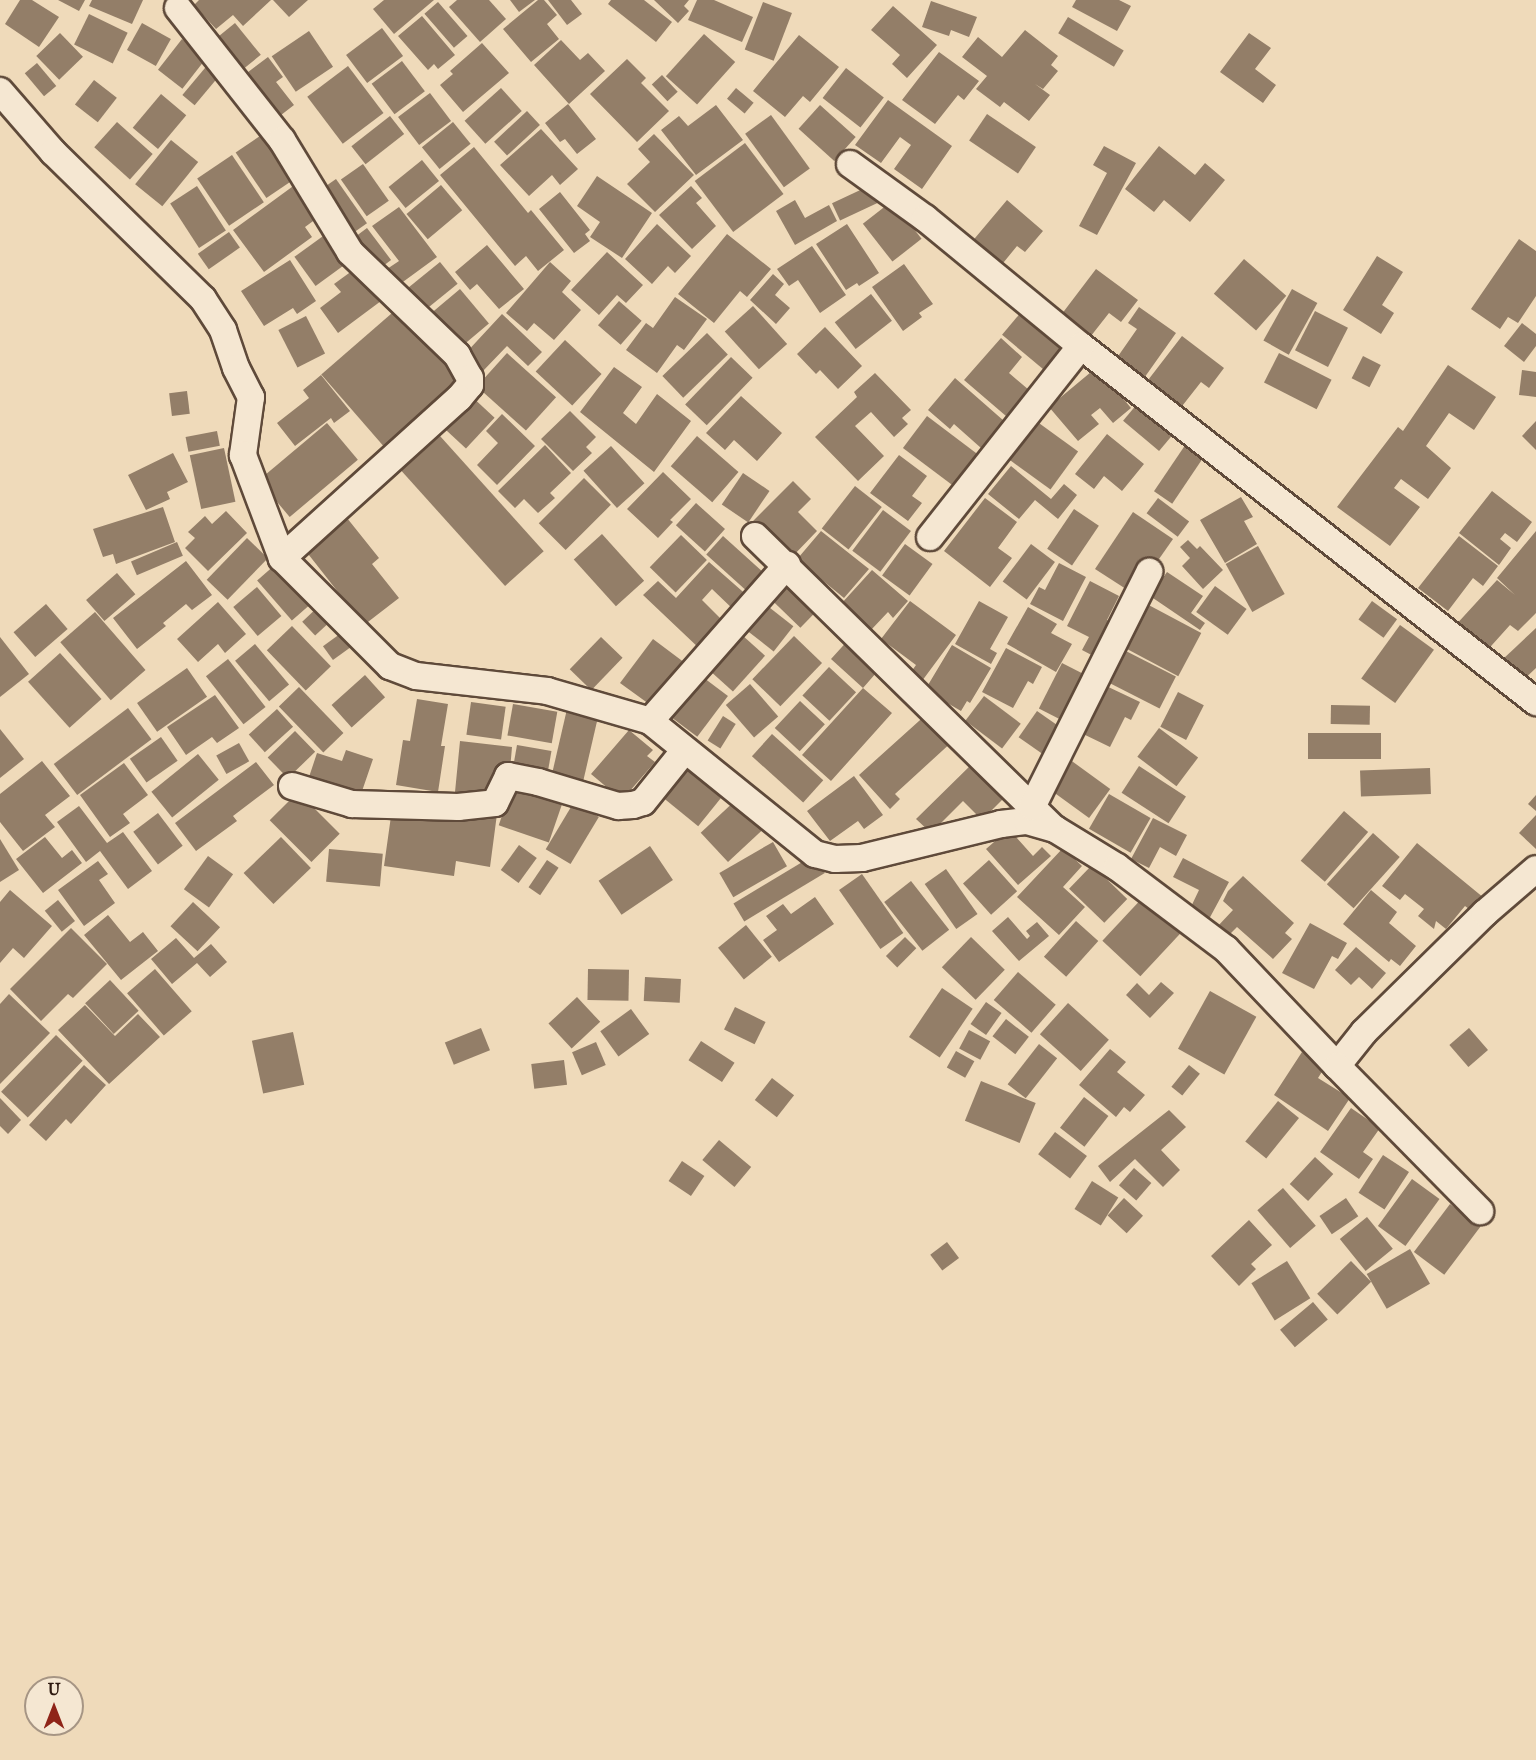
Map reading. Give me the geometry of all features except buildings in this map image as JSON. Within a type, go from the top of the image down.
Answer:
[{"type":"street","points":[[178,8],[282,140],[350,252],[457,355],[470,378],[470,385],[459,398],[282,558]]},
{"type":"street","points":[[0,91],[52,152],[203,299],[223,330],[236,368],[251,397],[243,455],[282,558],[390,666],[416,676],[547,691],[650,721],[684,751],[815,854],[835,859],[862,858],[1001,824],[1027,821],[1054,829]]},
{"type":"street","points":[[850,164],[926,218],[1081,346],[1536,702]]},
{"type":"street","points":[[930,537],[1081,346]]},
{"type":"street","points":[[755,536],[788,565],[1054,829],[1117,867],[1226,949],[1480,1211]]},
{"type":"street","points":[[650,721],[788,565]]},
{"type":"street","points":[[1032,807],[1149,572]]},
{"type":"street","points":[[292,786],[352,804],[458,807],[495,803],[508,776],[538,782],[618,806],[633,805],[643,802],[684,751]]},
{"type":"street","points":[[1337,1066],[1364,1032],[1485,913],[1536,869]]}]
